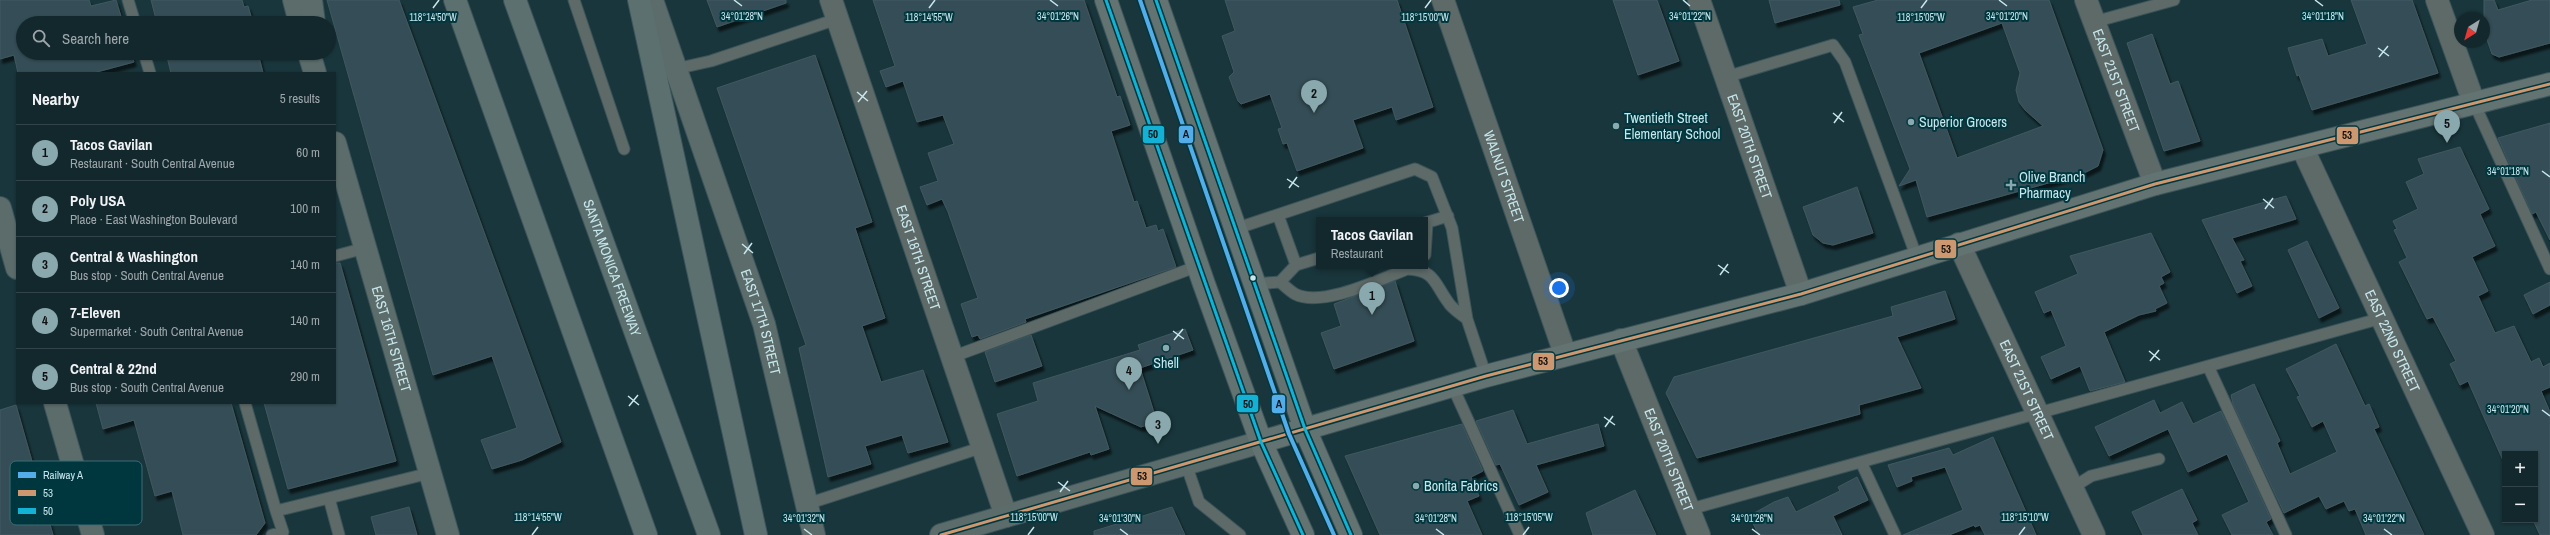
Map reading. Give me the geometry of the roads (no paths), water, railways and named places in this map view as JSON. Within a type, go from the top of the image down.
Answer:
[{"type":"highway","points":[[455,0],[646,535]]},
{"type":"highway","name":"SANTA MONICA FREEWAY","points":[[515,0],[709,535]]},
{"type":"highway","points":[[639,0],[756,535]]},
{"type":"main road","points":[[294,0],[298,16]]},
{"type":"main road","points":[[311,0],[313,16]]},
{"type":"main road","name":"EAST 17TH STREET","points":[[652,0],[764,324],[814,535]]},
{"type":"main road","points":[[1106,0],[1198,266],[1262,442],[1298,534]]},
{"type":"main road","points":[[1156,0],[1305,429],[1351,535]]},
{"type":"main road","points":[[311,60],[315,72]]},
{"type":"main road","points":[[319,60],[321,72]]},
{"type":"main road","points":[[941,535],[963,532],[1006,516],[1452,385],[1565,354],[1801,294],[2155,184],[2550,84]]},
{"type":"main road","name":"EAST 16TH STREET","points":[[336,146],[448,535]]},
{"type":"main road","points":[[0,208],[16,264]]},
{"type":"main road","points":[[56,404],[72,461]]},
{"type":"main road","points":[[90,525],[93,535]]},
{"type":"street","name":"WALNUT STREET","points":[[1443,0],[1565,354]]},
{"type":"street","name":"EAST 20TH STREET","points":[[1699,0],[1801,294]]},
{"type":"street","name":"EAST 21ST STREET","points":[[2086,0],[2155,184]]},
{"type":"street","points":[[2437,0],[2474,103]]},
{"type":"street","name":"EAST 18TH STREET","points":[[834,9],[1006,516]]},
{"type":"street","name":"EAST 22ND STREET","points":[[2302,147],[2483,535]]},
{"type":"street","name":"EAST 21ST STREET","points":[[1959,244],[2094,535]]},
{"type":"street","name":"EAST 20TH STREET","points":[[1621,340],[1687,510],[1699,535]]},
{"type":"lane","points":[[128,0],[133,16]]},
{"type":"lane","points":[[574,0],[624,149]]},
{"type":"lane","points":[[2094,22],[2174,0]]},
{"type":"lane","points":[[676,69],[711,61],[834,9]]},
{"type":"lane","points":[[1726,77],[1833,45],[1845,62],[1917,258]]},
{"type":"lane","points":[[146,60],[150,72]]},
{"type":"lane","points":[[2474,103],[2550,269]]},
{"type":"lane","points":[[1235,229],[1415,169],[1432,177],[1452,228],[1467,319],[1486,376]]},
{"type":"lane","points":[[1278,215],[1296,265]]},
{"type":"lane","points":[[1428,222],[1448,216]]},
{"type":"lane","points":[[336,256],[366,248]]},
{"type":"lane","points":[[1254,284],[1280,282],[1296,265],[1316,259]]},
{"type":"lane","points":[[952,357],[1198,266]]},
{"type":"lane","points":[[1280,282],[1296,295],[1315,298],[1329,296],[1407,269]]},
{"type":"lane","points":[[1422,269],[1430,274],[1448,304],[1467,319]]},
{"type":"lane","points":[[1687,510],[2382,318]]},
{"type":"lane","points":[[2208,366],[2286,535]]},
{"type":"lane","points":[[1452,385],[1520,535]]},
{"type":"lane","points":[[245,404],[283,532],[272,535]]},
{"type":"lane","points":[[807,504],[983,447]]},
{"type":"lane","points":[[2072,488],[2091,476],[2159,459]]},
{"type":"lane","points":[[1861,462],[1895,535]]},
{"type":"lane","points":[[1186,464],[1199,502],[1240,535]]},
{"type":"lane","points":[[276,511],[430,473]]},
{"type":"lane","points":[[329,498],[339,535]]},
{"type":"rail line","name":"A","points":[[1140,0],[1289,434],[1334,535]]},
{"type":"place","name":"Poly USA","points":[[1314,113]]},
{"type":"place","name":"Superior Grocers","points":[[1911,122]]},
{"type":"place","name":"Twentieth Street Elementary School","points":[[1616,126]]},
{"type":"place","name":"Central & 22nd","points":[[2447,143]]},
{"type":"place","name":"Olive Branch Pharmacy","points":[[2011,185]]},
{"type":"place","name":"Tacos Gavilan","points":[[1372,315]]},
{"type":"place","name":"Shell","points":[[1166,348]]},
{"type":"place","name":"7-Eleven","points":[[1129,390]]},
{"type":"place","name":"Central & Washington","points":[[1158,444]]},
{"type":"place","name":"Bonita Fabrics","points":[[1416,486]]}]
